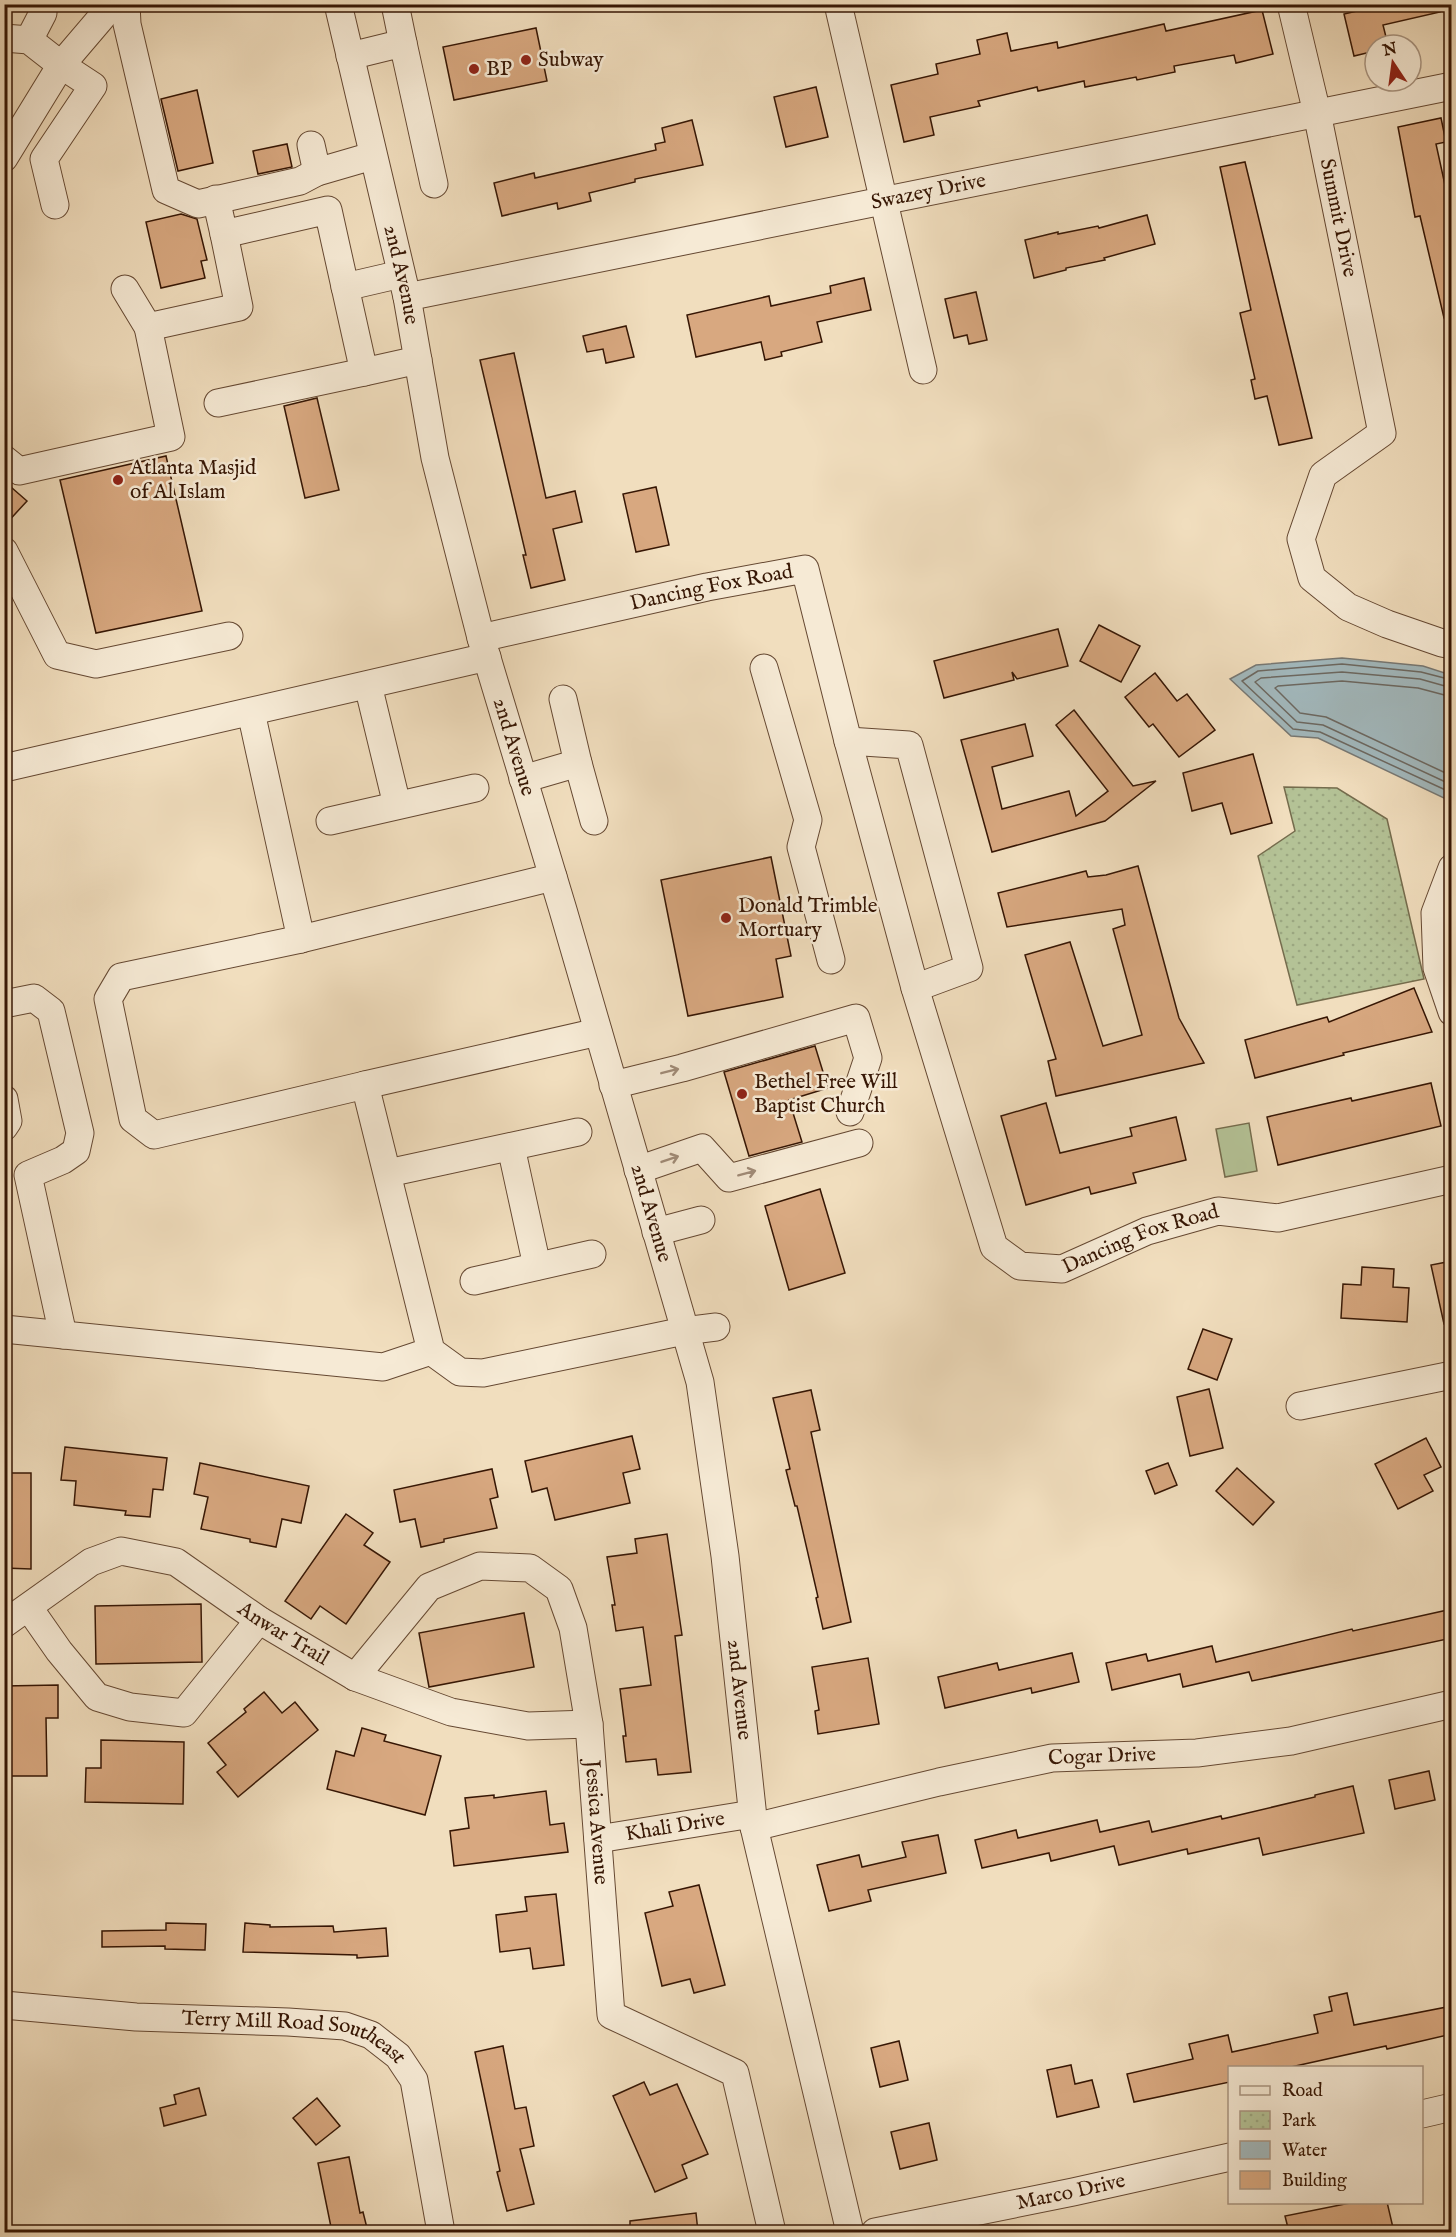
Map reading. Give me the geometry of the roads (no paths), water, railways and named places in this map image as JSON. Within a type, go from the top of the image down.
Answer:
[{"type":"street","points":[[41,4],[43,14],[17,39],[93,86],[44,159],[55,205]]},
{"type":"street","points":[[5,156],[61,65],[113,4]]},
{"type":"street","points":[[126,4],[127,24],[166,190],[198,204],[300,181],[317,172],[372,156]]},
{"type":"street","name":"2nd Avenue","points":[[338,4],[404,286],[435,458],[484,647],[700,1382],[725,1556],[753,1820],[850,2232]]},
{"type":"street","points":[[395,4],[434,184]]},
{"type":"street","points":[[838,4],[923,370]]},
{"type":"street","name":"Summit Drive","points":[[1291,4],[1317,113],[1382,433],[1323,476],[1301,538],[1312,578],[1348,606],[1387,624],[1452,645]]},
{"type":"street","points":[[350,56],[403,43]]},
{"type":"street","name":"Swazey Drive","points":[[345,287],[404,286],[884,201],[1452,86]]},
{"type":"street","points":[[311,145],[317,172]]},
{"type":"street","points":[[148,327],[239,307],[216,199]]},
{"type":"street","points":[[224,234],[328,210],[364,372]]},
{"type":"street","points":[[4,459],[19,471],[171,437],[148,327],[125,289]]},
{"type":"street","points":[[218,403],[418,360]]},
{"type":"street","points":[[4,551],[57,655],[96,664],[229,636]]},
{"type":"street","name":"Dancing Fox Road","points":[[4,768],[368,685],[484,647],[707,587],[805,569],[848,741],[915,988],[994,1247],[1020,1266],[1062,1269],[1147,1231],[1218,1212],[1278,1218],[1452,1179]]},
{"type":"street","points":[[764,668],[808,820],[801,846],[831,960]]},
{"type":"street","points":[[368,685],[397,806]]},
{"type":"street","points":[[562,699],[594,821]]},
{"type":"street","points":[[251,712],[301,939]]},
{"type":"street","points":[[848,741],[909,745],[969,968],[915,988]]},
{"type":"street","points":[[523,778],[578,763]]},
{"type":"street","points":[[330,821],[475,788]]},
{"type":"street","points":[[1452,868],[1435,913],[1437,968],[1452,1012]]},
{"type":"street","points":[[553,876],[301,939],[120,977],[108,999],[133,1119],[154,1135],[598,1032]]},
{"type":"street","points":[[4,1004],[34,999],[51,1011],[80,1133],[75,1151],[63,1160],[28,1175],[63,1335]]},
{"type":"street","points":[[613,1085],[682,1068],[856,1018],[868,1058],[849,1112]]},
{"type":"street","points":[[365,1085],[431,1350],[460,1372],[483,1373],[684,1331],[716,1327]]},
{"type":"street","points":[[4,1099],[8,1121],[4,1127]]},
{"type":"street","points":[[388,1173],[578,1132]]},
{"type":"street","points":[[638,1170],[702,1148],[729,1178],[859,1143]]},
{"type":"street","points":[[511,1146],[537,1266]]},
{"type":"street","points":[[656,1232],[701,1220]]},
{"type":"street","points":[[474,1281],[592,1254]]},
{"type":"street","points":[[4,1329],[383,1367],[431,1350]]},
{"type":"street","points":[[1300,1406],[1452,1375]]},
{"type":"street","name":"Anwar Trail","points":[[4,1624],[91,1562],[121,1551],[176,1562],[259,1620],[356,1677],[451,1712],[528,1726],[589,1724]]},
{"type":"street","name":"Jessica Avenue","points":[[356,1677],[429,1587],[480,1566],[530,1568],[559,1589],[573,1628],[589,1724],[611,2015],[735,2073],[772,2232]]},
{"type":"street","points":[[29,1608],[59,1651],[97,1697],[130,1707],[184,1713],[259,1620]]},
{"type":"street","name":"Cogar Drive","points":[[753,1820],[1053,1758],[1197,1753],[1291,1741],[1452,1704]]},
{"type":"street","name":"Khali Drive","points":[[598,1839],[753,1820]]},
{"type":"street","name":"Terry Mill Road Southeast","points":[[4,2005],[136,2017],[345,2026],[371,2035],[398,2056],[414,2080],[441,2232]]},
{"type":"street","points":[[1423,2114],[1452,2108]]},
{"type":"street","name":"Marco Drive","points":[[875,2232],[1228,2157]]},
{"type":"water","points":[[1342,658],[1423,666],[1451,675],[1451,798],[1448,800],[1318,738],[1291,736],[1230,679],[1256,665]]},
{"type":"place","name":"Subway","points":[[526,60]]},
{"type":"place","name":"BP","points":[[474,69]]},
{"type":"place","name":"Atlanta Masjid of Al Islam","points":[[118,480]]},
{"type":"place","name":"Donald Trimble Mortuary","points":[[726,918]]},
{"type":"place","name":"Bethel Free Will Baptist Church","points":[[742,1094]]}]
